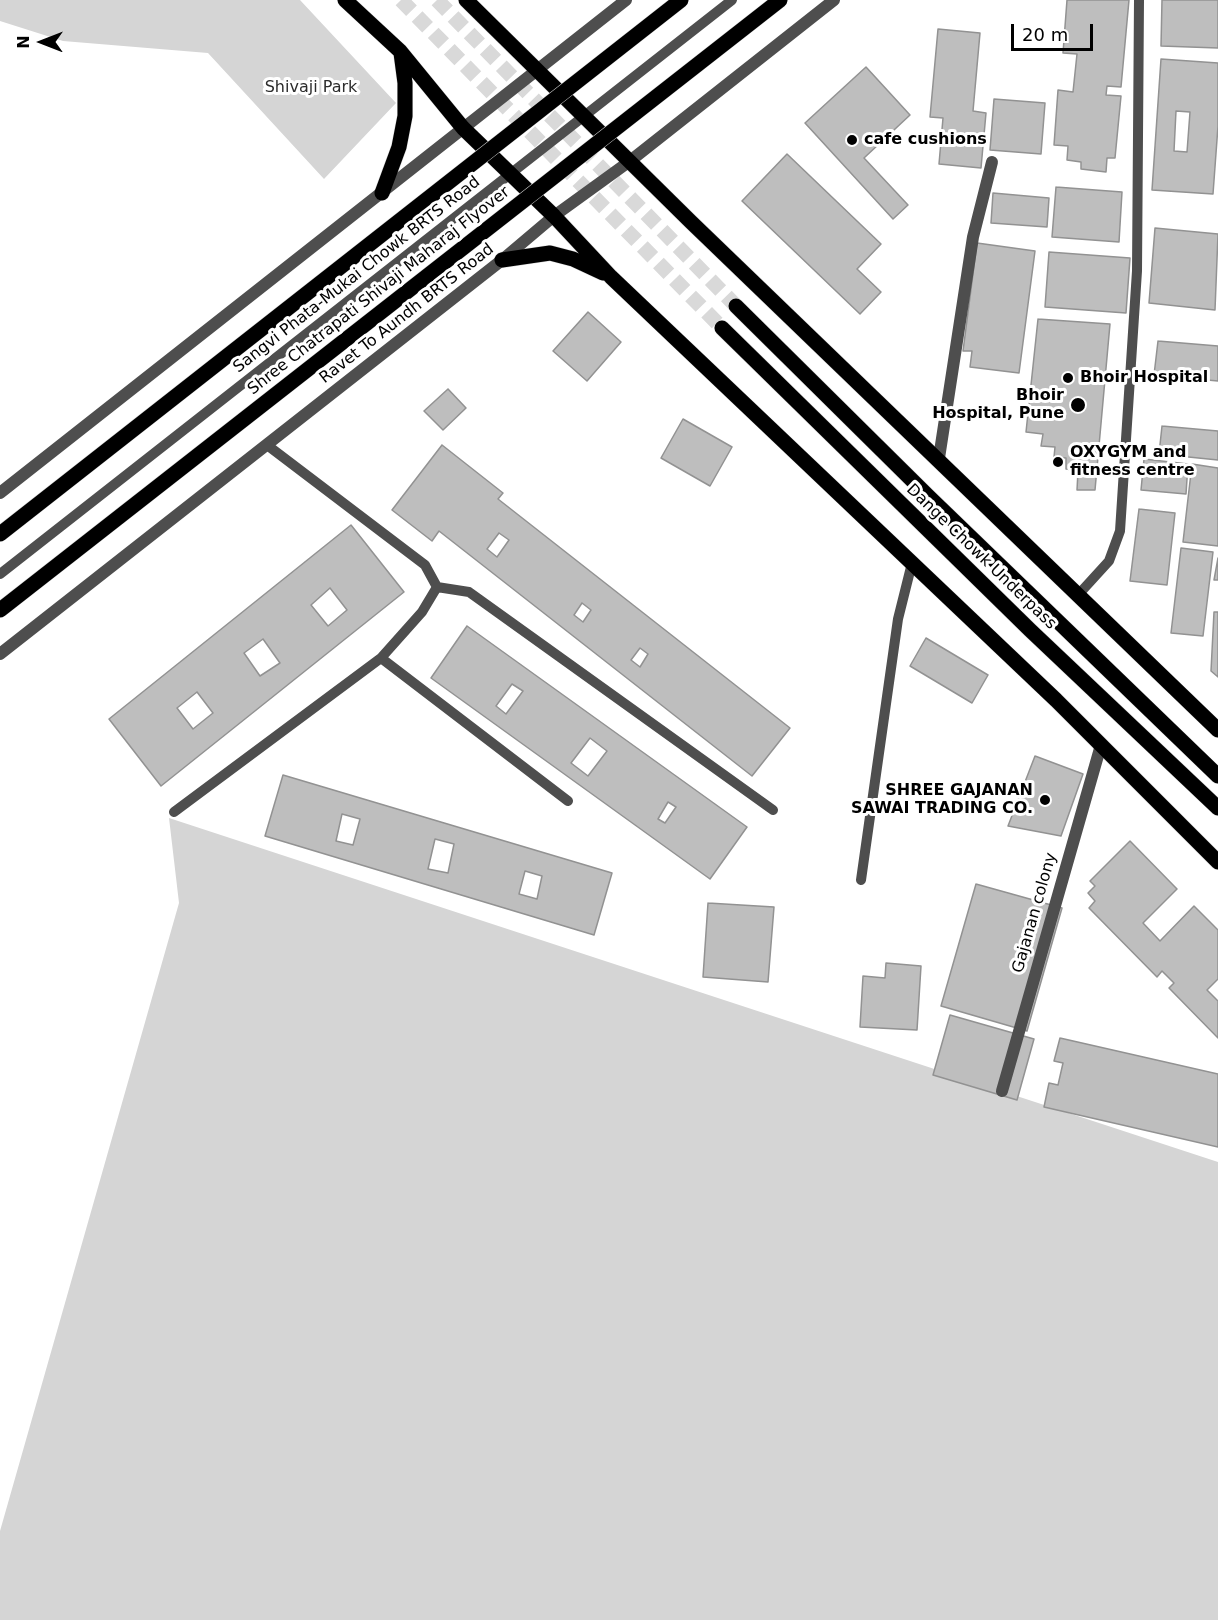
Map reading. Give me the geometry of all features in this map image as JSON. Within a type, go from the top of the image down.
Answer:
[{"type":"main road","points":[[345,0],[400,51],[463,128],[554,216],[611,277],[1101,745],[1218,862]]},
{"type":"main road","points":[[466,0],[1218,730]]},
{"type":"main road","points":[[0,534],[681,0]]},
{"type":"main road","name":"Shree Chatrapati Shivaji Maharaj Flyover","points":[[0,610],[780,0]]},
{"type":"main road","points":[[382,193],[399,147],[405,116],[405,83],[400,51]]},
{"type":"main road","points":[[502,260],[550,253],[573,259],[611,277]]},
{"type":"main road","name":"Dange Chowk Underpass","points":[[736,306],[927,495],[1218,776]]},
{"type":"main road","name":"Dange Chowk Underpass","points":[[722,328],[1030,630],[1218,808]]},
{"type":"street","points":[[0,493],[626,0]]},
{"type":"street","name":"Ravet To Aundh BRTS Road","points":[[0,654],[502,260],[554,216],[630,161],[834,0]]},
{"type":"street","points":[[939,458],[973,237],[992,162]]},
{"type":"street","name":"Gajanan colony","points":[[1002,1091],[1101,745]]},
{"type":"lane","name":"Sangvi Phata-Mukai Chowk BRTS Road","points":[[0,574],[732,0]]},
{"type":"lane","points":[[1078,596],[1109,561],[1120,531],[1137,271],[1139,0]]},
{"type":"lane","points":[[267,445],[425,565],[436,587]]},
{"type":"lane","points":[[861,880],[898,619],[912,563]]},
{"type":"lane","points":[[174,812],[381,658],[422,612],[436,587]]},
{"type":"lane","points":[[436,587],[469,592],[773,810]]},
{"type":"lane","points":[[381,658],[568,801]]},
{"type":"green space","name":"Shivaji Park","points":[[0,0],[300,0],[396,103],[324,179],[208,53],[63,41],[0,21]]},
{"type":"green space","points":[[169,818],[1218,1162],[1218,1620],[0,1620],[0,1531],[179,903]]},
{"type":"building","points":[[1067,0],[1129,0],[1121,87],[1107,86],[1106,95],[1121,96],[1115,158],[1107,158],[1106,172],[1081,169],[1081,162],[1067,160],[1068,146],[1054,145],[1058,90],[1073,92],[1077,54],[1063,53]]},
{"type":"building","points":[[1162,0],[1218,0],[1218,48],[1161,46]]},
{"type":"building","points":[[938,29],[980,33],[973,111],[986,113],[981,168],[939,164],[943,118],[930,117]]},
{"type":"building","points":[[1161,59],[1218,63],[1218,126],[1213,194],[1152,190]],"holes":[[[1176,111],[1190,112],[1187,152],[1174,151]]]},
{"type":"building","name":"cafe cushions","points":[[866,67],[910,115],[864,158],[908,205],[893,219],[805,123]]},
{"type":"building","points":[[994,99],[1045,103],[1041,154],[990,150]]},
{"type":"building","points":[[787,154],[881,244],[857,269],[881,292],[860,314],[742,201]]},
{"type":"building","points":[[1056,187],[1122,192],[1119,242],[1052,237]]},
{"type":"building","points":[[993,193],[1049,198],[1047,227],[991,223]]},
{"type":"building","points":[[1155,228],[1218,234],[1215,310],[1149,303]]},
{"type":"building","points":[[977,243],[1035,251],[1019,373],[970,367],[972,351],[963,351]]},
{"type":"building","points":[[1049,252],[1130,258],[1126,313],[1045,307]]},
{"type":"building","points":[[588,312],[621,342],[587,381],[553,351]]},
{"type":"building","name":"Bhoir Hospital","points":[[1038,319],[1110,324],[1095,490],[1077,490],[1078,471],[1066,469],[1066,458],[1054,457],[1055,447],[1041,446],[1043,434],[1026,432]]},
{"type":"building","points":[[1158,341],[1218,346],[1218,381],[1154,375]]},
{"type":"building","points":[[448,389],[466,408],[443,430],[424,411]]},
{"type":"building","points":[[683,419],[732,447],[710,486],[661,458]]},
{"type":"building","points":[[1162,426],[1218,431],[1218,460],[1159,454]]},
{"type":"building","points":[[442,445],[503,493],[498,499],[790,728],[752,776],[439,531],[432,541],[392,510]],"holes":[[[499,533],[509,540],[497,557],[487,549]],[[582,603],[591,610],[583,622],[574,615]],[[640,648],[648,654],[640,667],[631,660]]]},
{"type":"building","points":[[1144,459],[1188,464],[1186,494],[1141,490]]},
{"type":"building","points":[[1192,464],[1218,468],[1218,546],[1183,542]]},
{"type":"building","points":[[1139,509],[1175,513],[1167,585],[1130,581]]},
{"type":"building","points":[[351,525],[404,592],[161,786],[109,719]],"holes":[[[330,588],[347,610],[328,626],[311,605]],[[263,639],[280,663],[260,676],[244,653]],[[197,692],[213,713],[193,729],[177,708]]]},
{"type":"building","points":[[1181,548],[1213,552],[1203,636],[1171,633]]},
{"type":"building","points":[[1218,558],[1218,580],[1214,580]]},
{"type":"building","points":[[1214,612],[1218,612],[1218,677],[1211,671]]},
{"type":"building","points":[[467,626],[747,827],[710,879],[431,678]],"holes":[[[512,684],[523,691],[506,714],[496,706]],[[590,738],[607,751],[588,776],[571,763]],[[668,802],[676,807],[665,823],[658,819]]]},
{"type":"building","points":[[926,638],[988,675],[972,703],[910,666]]},
{"type":"building","points":[[1035,756],[1083,774],[1061,836],[1008,826]]},
{"type":"building","points":[[283,775],[612,873],[594,935],[265,836]],"holes":[[[342,814],[360,819],[353,845],[336,841]],[[435,839],[454,844],[448,873],[428,869]],[[525,871],[542,876],[537,899],[519,894]]]},
{"type":"building","points":[[1130,841],[1177,889],[1143,923],[1160,941],[1194,906],[1218,930],[1218,979],[1207,990],[1218,1001],[1218,1038],[1169,988],[1174,983],[1162,971],[1157,977],[1089,908],[1095,901],[1088,893],[1095,886],[1090,881]]},
{"type":"building","points":[[976,884],[1062,908],[1027,1031],[941,1006]]},
{"type":"building","points":[[708,903],[774,907],[768,982],[703,977]]},
{"type":"building","points":[[886,963],[921,966],[917,1030],[860,1027],[863,976],[885,978]]},
{"type":"building","points":[[950,1015],[1034,1039],[1017,1100],[933,1075]]},
{"type":"building","points":[[1060,1038],[1218,1074],[1218,1147],[1044,1107],[1049,1083],[1058,1085],[1063,1063],[1054,1061]]},
{"type":"tunnel","points":[[401,0],[722,328]]},
{"type":"tunnel","points":[[437,0],[736,306]]},
{"type":"place","name":"cafe cushions","points":[[852,140]]},
{"type":"place","name":"Bhoir Hospital","points":[[1068,378]]},
{"type":"place","name":"Bhoir Hospital, Pune","points":[[1078,405]]},
{"type":"place","name":"OXYGYM and fitness centre","points":[[1058,462]]},
{"type":"place","name":"SHREE GAJANAN SAWAI TRADING CO.","points":[[1045,800]]}]
